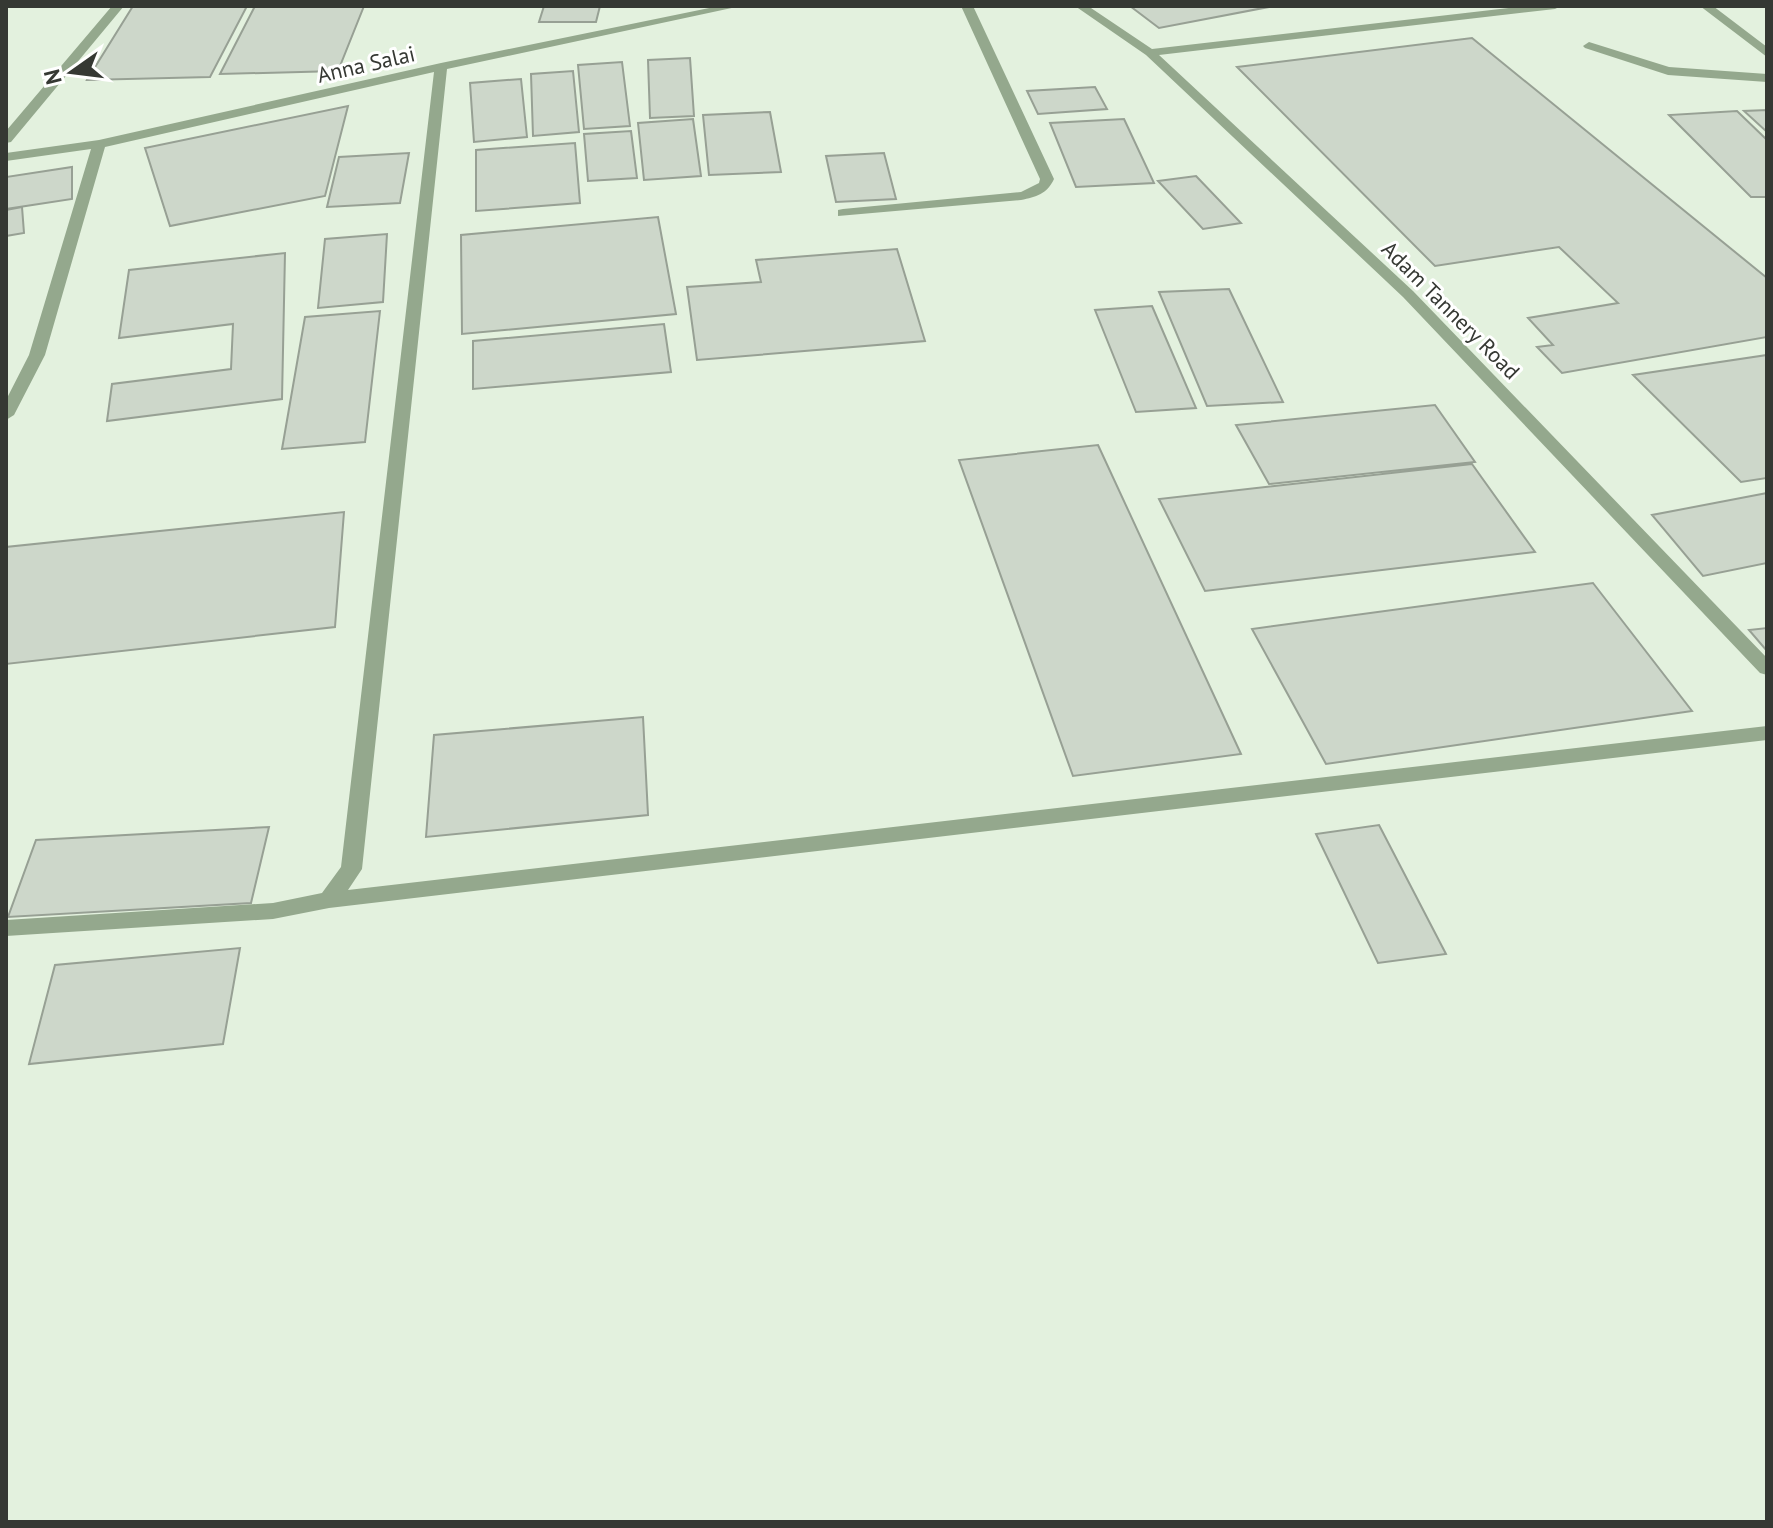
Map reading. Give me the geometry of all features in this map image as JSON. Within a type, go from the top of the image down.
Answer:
[{"type":"street","points":[[6,139],[118,6]]},
{"type":"street","name":"Anna Salai","points":[[6,157],[99,144],[441,67],[735,6]]},
{"type":"street","points":[[843,213],[1021,196],[1046,185],[1047,179],[967,6]]},
{"type":"street","name":"Adam Tannery Road","points":[[1081,6],[1150,53],[1408,294],[1767,669]]},
{"type":"street","points":[[1150,53],[1514,8],[1555,6]]},
{"type":"street","points":[[1706,6],[1767,53]]},
{"type":"street","points":[[1589,46],[1668,71],[1767,78]]},
{"type":"street","points":[[329,900],[351,869],[441,67]]},
{"type":"street","points":[[6,415],[37,355],[99,144]]},
{"type":"street","points":[[6,928],[273,911],[329,900],[1767,733]]},
{"type":"shaded area","points":[[6,6],[1767,6],[1767,1522],[6,1522]]},
{"type":"building","points":[[133,6],[247,6],[210,77],[87,80]]},
{"type":"building","points":[[255,6],[364,6],[338,71],[220,74]]},
{"type":"building","points":[[544,6],[600,6],[596,22],[539,22]]},
{"type":"building","points":[[1130,6],[1274,6],[1159,28]]},
{"type":"building","points":[[1472,38],[1767,278],[1767,337],[1562,373],[1537,347],[1553,345],[1528,318],[1618,303],[1559,247],[1435,266],[1237,67]]},
{"type":"building","points":[[690,58],[694,116],[650,118],[648,60]]},
{"type":"building","points":[[622,62],[630,126],[584,129],[578,65]]},
{"type":"building","points":[[573,71],[579,132],[533,136],[531,74]]},
{"type":"building","points":[[521,79],[527,137],[474,142],[470,83]]},
{"type":"building","points":[[1095,87],[1107,109],[1038,114],[1027,91]]},
{"type":"building","points":[[348,106],[325,196],[170,226],[145,148]]},
{"type":"building","points":[[1767,110],[1767,132],[1744,111]]},
{"type":"building","points":[[1737,111],[1767,140],[1767,197],[1751,197],[1669,115]]},
{"type":"building","points":[[770,112],[781,172],[709,175],[703,115]]},
{"type":"building","points":[[693,119],[701,176],[644,180],[638,123]]},
{"type":"building","points":[[1124,119],[1154,183],[1076,187],[1050,123]]},
{"type":"building","points":[[631,131],[637,178],[588,181],[584,134]]},
{"type":"building","points":[[575,143],[580,203],[476,211],[476,150]]},
{"type":"building","points":[[409,153],[400,203],[327,207],[339,157]]},
{"type":"building","points":[[884,153],[896,199],[836,202],[826,156]]},
{"type":"building","points":[[72,167],[72,199],[6,209],[6,177]]},
{"type":"building","points":[[1196,176],[1241,223],[1203,229],[1158,181]]},
{"type":"building","points":[[22,207],[24,233],[6,236],[6,210]]},
{"type":"building","points":[[658,217],[676,314],[462,334],[461,235]]},
{"type":"building","points":[[387,234],[383,302],[318,308],[325,239]]},
{"type":"building","points":[[897,249],[925,341],[697,360],[687,287],[761,282],[756,260]]},
{"type":"building","points":[[285,253],[282,399],[107,421],[112,384],[231,369],[233,324],[119,338],[129,270]]},
{"type":"building","points":[[1229,289],[1283,402],[1207,406],[1159,292]]},
{"type":"building","points":[[1152,306],[1196,408],[1136,412],[1095,310]]},
{"type":"building","points":[[380,311],[365,442],[282,449],[305,317]]},
{"type":"building","points":[[664,324],[671,372],[473,389],[473,341]]},
{"type":"building","points":[[1767,355],[1767,478],[1741,482],[1633,375]]},
{"type":"building","points":[[1435,405],[1475,462],[1269,484],[1236,425]]},
{"type":"building","points":[[1098,445],[1241,754],[1073,776],[959,460]]},
{"type":"building","points":[[1472,464],[1535,552],[1205,591],[1159,499]]},
{"type":"building","points":[[1767,493],[1767,563],[1703,576],[1652,515]]},
{"type":"building","points":[[344,512],[335,627],[6,664],[6,547]]},
{"type":"building","points":[[1593,583],[1692,711],[1326,764],[1252,629]]},
{"type":"building","points":[[1767,628],[1767,651],[1749,630]]},
{"type":"building","points":[[643,717],[648,815],[426,837],[434,735]]},
{"type":"building","points":[[1379,825],[1446,954],[1378,963],[1316,834]]},
{"type":"building","points":[[269,827],[251,903],[8,917],[36,840]]},
{"type":"building","points":[[240,948],[223,1044],[29,1064],[55,965]]}]
